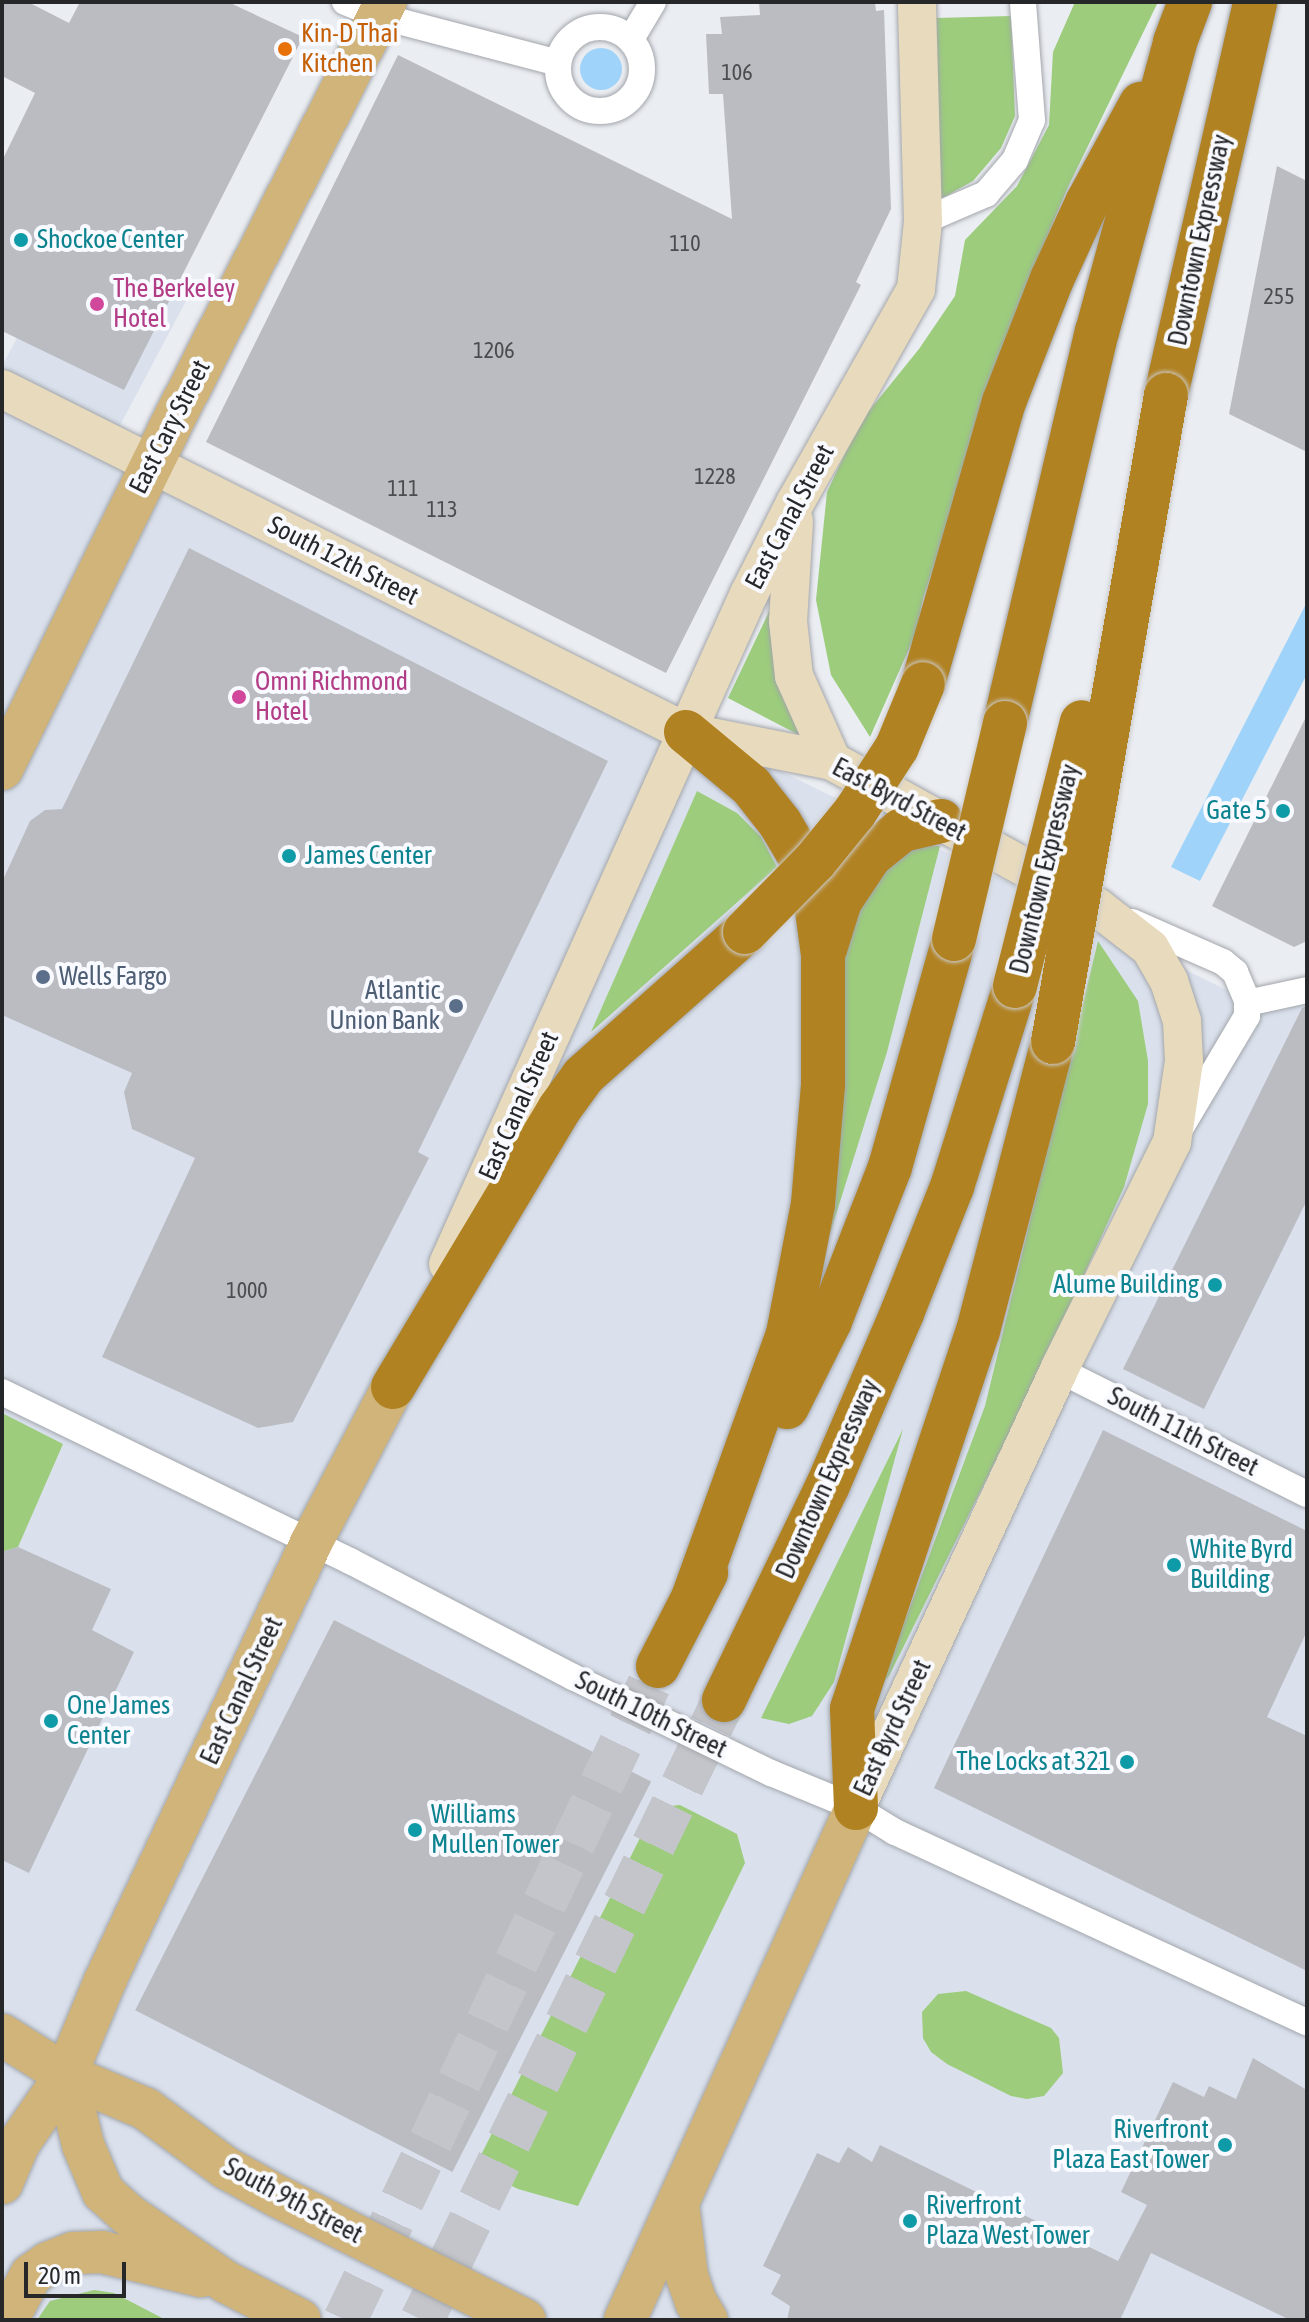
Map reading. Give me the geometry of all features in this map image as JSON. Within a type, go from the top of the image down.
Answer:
[{"type":"highway","points":[[658,1666],[835,1307],[890,1167],[954,939],[1097,332],[1175,42],[1190,2]]},
{"type":"highway","name":"Downtown Expressway","points":[[724,1700],[828,1485],[902,1313],[952,1187],[1015,986],[1166,395],[1255,2]]},
{"type":"highway","points":[[393,1387],[560,1108],[583,1076],[745,932],[815,861],[855,812],[897,747],[923,684],[1004,402],[1052,279],[1087,203],[1175,42]]},
{"type":"highway","points":[[856,1808],[852,1709],[978,1331],[1053,1042],[1166,395]]},
{"type":"highway","points":[[686,732],[751,786],[787,835],[802,860],[817,910],[823,955],[823,1085],[815,1189],[788,1334],[693,1598]]},
{"type":"highway","points":[[823,955],[840,901],[870,856],[902,830],[941,821]]},
{"type":"main road","name":"East Cary Street","points":[[2,769],[370,7]]},
{"type":"main road","name":"East Canal Street","points":[[2,2183],[19,2143],[66,2075],[105,1981],[311,1543],[393,1387]]},
{"type":"main road","name":"East Byrd Street","points":[[625,2320],[856,1808]]},
{"type":"main road","name":"South 9th Street","points":[[2,2035],[66,2075],[146,2109],[226,2168],[279,2197],[525,2320]]},
{"type":"main road","points":[[66,2075],[83,2145],[103,2192],[130,2216],[226,2282],[300,2320]]},
{"type":"main road","points":[[678,2204],[687,2276],[696,2302],[707,2320]]},
{"type":"main road","points":[[7,2320],[31,2275],[48,2263],[73,2253],[102,2252],[226,2282]]},
{"type":"street","points":[[631,39],[653,2]]},
{"type":"street","name":"East Canal Street","points":[[393,1387],[686,732],[795,503],[916,289],[923,221],[917,2]]},
{"type":"street","points":[[923,221],[986,194],[1015,160],[1032,120],[1023,2]]},
{"type":"street","points":[[370,7],[558,63]]},
{"type":"street","points":[[594,27],[607,27],[631,39],[639,51],[641,79],[625,102],[613,109],[585,108],[573,101],[564,90],[558,63],[570,39],[594,27]]},
{"type":"street","name":"South 12th Street","points":[[2,389],[686,732]]},
{"type":"street","points":[[795,503],[788,621],[794,676],[832,761]]},
{"type":"street","name":"East Byrd Street","points":[[686,732],[832,761],[1097,907],[1223,962],[1243,985],[1247,1003],[1247,1016],[1172,1142],[1059,1370],[856,1808]]},
{"type":"street","name":"East Byrd Street","points":[[1097,907],[1150,948],[1169,981],[1182,1021],[1184,1061],[1172,1142]]},
{"type":"street","points":[[1247,1003],[1307,990]]},
{"type":"street","name":"South 11th Street","points":[[1059,1370],[1307,1494]]},
{"type":"street","name":"South 10th Street","points":[[2,1392],[771,1773],[856,1808],[895,1832],[1307,2022]]},
{"type":"shaded area","name":"The Berkeley Hotel","points":[[70,238],[187,300],[117,431],[2,369]]},
{"type":"shaded area","points":[[2,389],[1247,1000],[1307,988],[1307,2320],[2,2320]]},
{"type":"green space","points":[[1075,2],[1158,2],[1068,187],[1018,305],[923,599],[916,633],[870,737],[831,675],[816,600],[827,492],[860,422],[919,349],[955,296],[965,240],[1017,186],[1049,125],[1053,52]]},
{"type":"green space","points":[[1011,16],[1015,116],[1001,148],[973,181],[937,201],[936,18]]},
{"type":"green space","points":[[777,595],[803,737],[728,698]]},
{"type":"green space","points":[[697,791],[737,813],[761,837],[777,867],[591,1032]]},
{"type":"green space","points":[[913,845],[940,846],[887,1052],[822,1259],[843,931],[888,865]]},
{"type":"green space","points":[[1098,941],[1138,1001],[1148,1061],[1148,1104],[1124,1187],[1040,1371],[889,1676],[881,1685],[985,1406]]},
{"type":"green space","points":[[2,1413],[63,1444],[18,1547],[2,1552]]},
{"type":"green space","points":[[903,1429],[834,1682],[812,1716],[789,1724],[761,1718]]},
{"type":"green space","points":[[680,1805],[737,1834],[745,1863],[578,2206],[518,2189],[475,2167],[651,1816],[660,1807]]},
{"type":"green space","points":[[966,1991],[1051,2028],[1059,2038],[1063,2073],[1044,2096],[1027,2099],[1011,2096],[947,2064],[931,2052],[923,2038],[922,2012],[938,1994]]},
{"type":"green space","points":[[94,2290],[114,2293],[166,2320],[37,2320],[50,2301]]},
{"type":"water","points":[[601,48],[616,54],[622,69],[616,84],[601,90],[586,84],[580,69],[586,54]]},
{"type":"water","points":[[1307,602],[1307,674],[1200,881],[1171,867]]},
{"type":"building","points":[[2,2],[28,2],[69,23],[80,2],[228,2],[303,37],[124,390],[2,331],[2,161],[35,93],[2,76]]},
{"type":"building","points":[[759,2],[875,2],[876,11],[884,10],[891,209],[856,282],[861,285],[666,673],[206,442],[398,55],[732,219],[723,94],[709,94],[706,34],[722,34],[720,17],[760,15]]},
{"type":"building","points":[[1277,166],[1307,181],[1307,452],[1229,414]]},
{"type":"building","name":"James Center","points":[[189,548],[608,761],[418,1152],[429,1158],[293,1422],[258,1428],[102,1357],[195,1158],[132,1129],[124,1092],[132,1073],[2,1015],[2,882],[30,821],[45,810],[62,809]]},
{"type":"building","name":"Gate 5","points":[[1307,715],[1307,941],[1294,947],[1212,906]]},
{"type":"building","name":"Alume Building","points":[[1307,1006],[1307,1200],[1204,1409],[1123,1369],[1302,1008]]},
{"type":"building","points":[[1103,1430],[1307,1531],[1307,1631],[1267,1717],[1307,1736],[1307,1971],[934,1788]]},
{"type":"building","name":"One James Center","points":[[18,1547],[111,1589],[92,1630],[134,1652],[29,1873],[2,1860],[2,1552]]},
{"type":"building","points":[[334,1620],[651,1782],[452,2172],[135,2010]]},
{"type":"building","points":[[1253,2058],[1307,2090],[1307,2320],[1290,2320],[1151,2253],[1120,2320],[787,2320],[790,2306],[771,2294],[781,2275],[763,2266],[817,2153],[839,2163],[848,2147],[872,2162],[880,2145],[1118,2261],[1147,2205],[1121,2192],[1173,2082],[1204,2097],[1209,2086],[1236,2099]]},
{"type":"tunnel","points":[[345,2320],[658,1666]]},
{"type":"tunnel","points":[[422,2320],[724,1700]]},
{"type":"place","name":"Kin-D Thai Kitchen","points":[[285,49]]},
{"type":"place","name":"Shockoe Center","points":[[21,240]]},
{"type":"place","name":"The Berkeley Hotel","points":[[97,304]]},
{"type":"place","name":"Omni Richmond Hotel","points":[[239,697]]},
{"type":"place","name":"Gate 5","points":[[1283,811]]},
{"type":"place","name":"James Center","points":[[289,856]]},
{"type":"place","name":"Wells Fargo","points":[[43,977]]},
{"type":"place","name":"Atlantic Union Bank","points":[[456,1006]]},
{"type":"place","name":"Alume Building","points":[[1215,1285]]},
{"type":"place","name":"White Byrd Building","points":[[1174,1565]]},
{"type":"place","name":"One James Center","points":[[51,1721]]},
{"type":"place","name":"The Locks at 321","points":[[1127,1762]]},
{"type":"place","name":"Williams Mullen Tower","points":[[415,1830]]},
{"type":"place","name":"Riverfront Plaza East Tower","points":[[1225,2145]]},
{"type":"place","name":"Riverfront Plaza West Tower","points":[[910,2221]]}]
